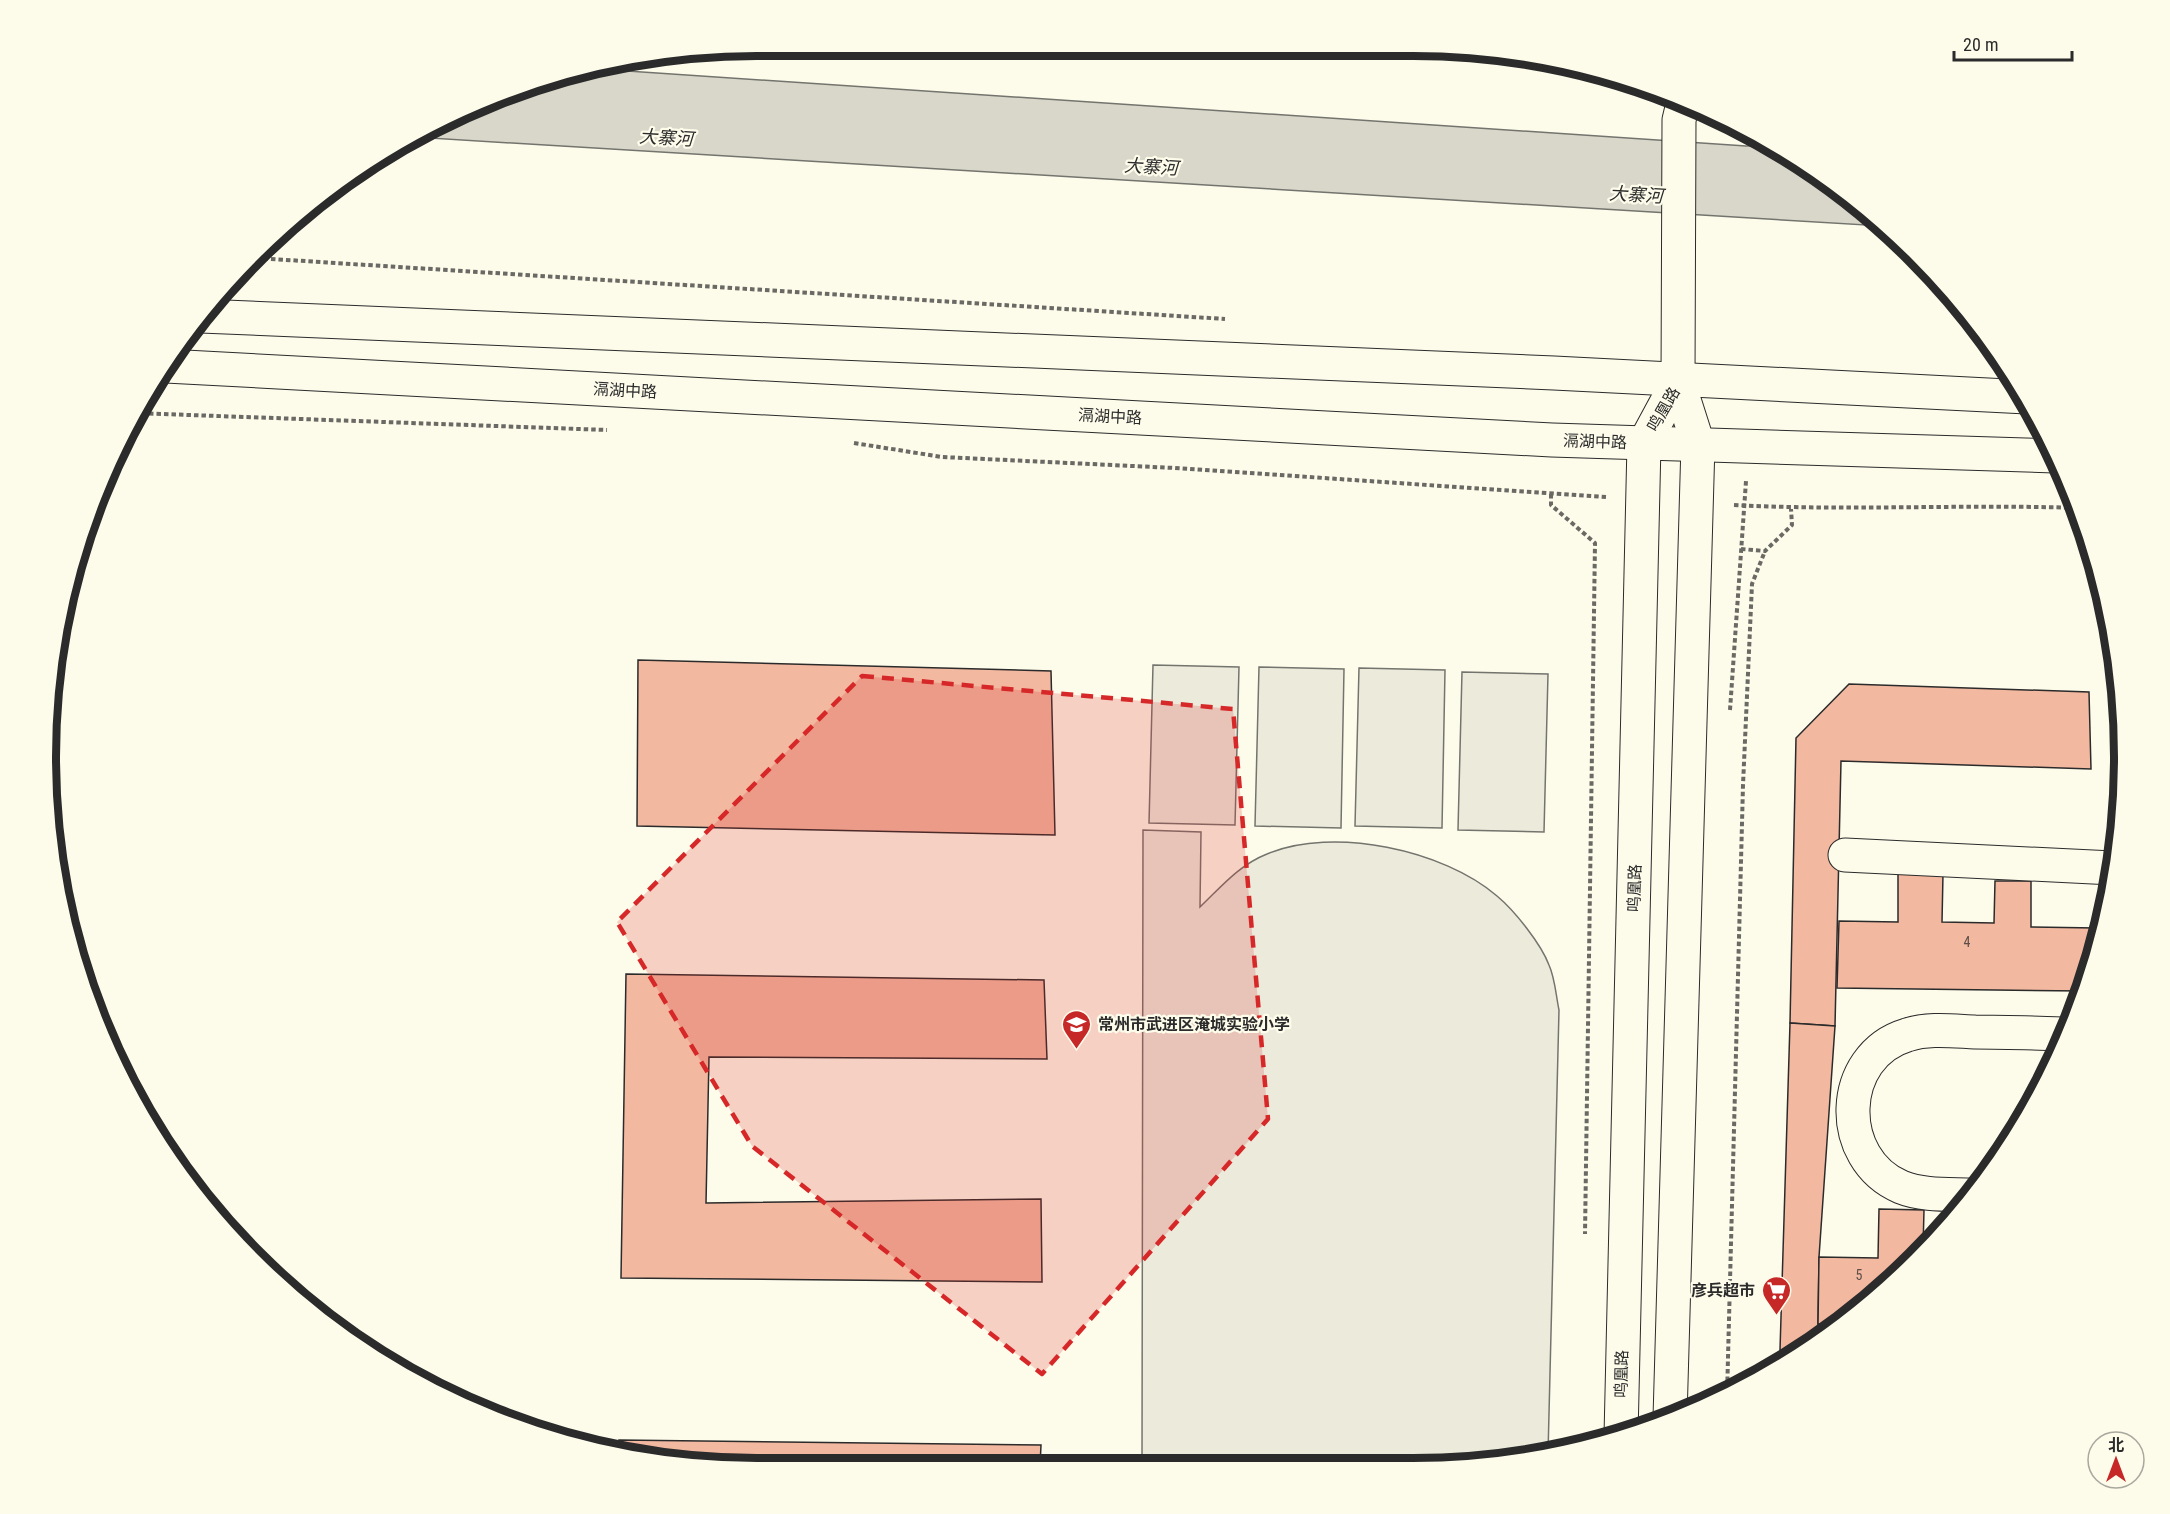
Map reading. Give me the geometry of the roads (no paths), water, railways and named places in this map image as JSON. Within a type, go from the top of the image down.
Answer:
[{"type":"main road","points":[[1678,381],[1677,257],[1682,109]]},
{"type":"main road","points":[[211,316],[1554,373],[2015,396]]},
{"type":"main road","name":"滆湖中路","points":[[174,366],[1644,444],[2046,456]]},
{"type":"main road","name":"鸣凰路","points":[[1621,1426],[1644,444],[1678,381]]},
{"type":"main road","name":"鸣凰路","points":[[1670,1409],[1698,444],[1678,381]]},
{"type":"main road","points":[[1845,855],[2105,868]]},
{"type":"main road","points":[[1961,1194],[1929,1193],[1901,1187],[1877,1172],[1860,1149],[1851,1122],[1853,1094],[1864,1068],[1883,1047],[1905,1035],[1931,1030],[2057,1034]]},
{"type":"water","name":"大寨河","points":[[615,70],[1757,146],[1840,200],[1870,225],[428,138],[489,109],[532,93],[575,79]]},
{"type":"place","name":"常州市武进区淹城实验小学","points":[[1077,1050]]},
{"type":"place","name":"彦兵超市","points":[[1776,1316]]}]
